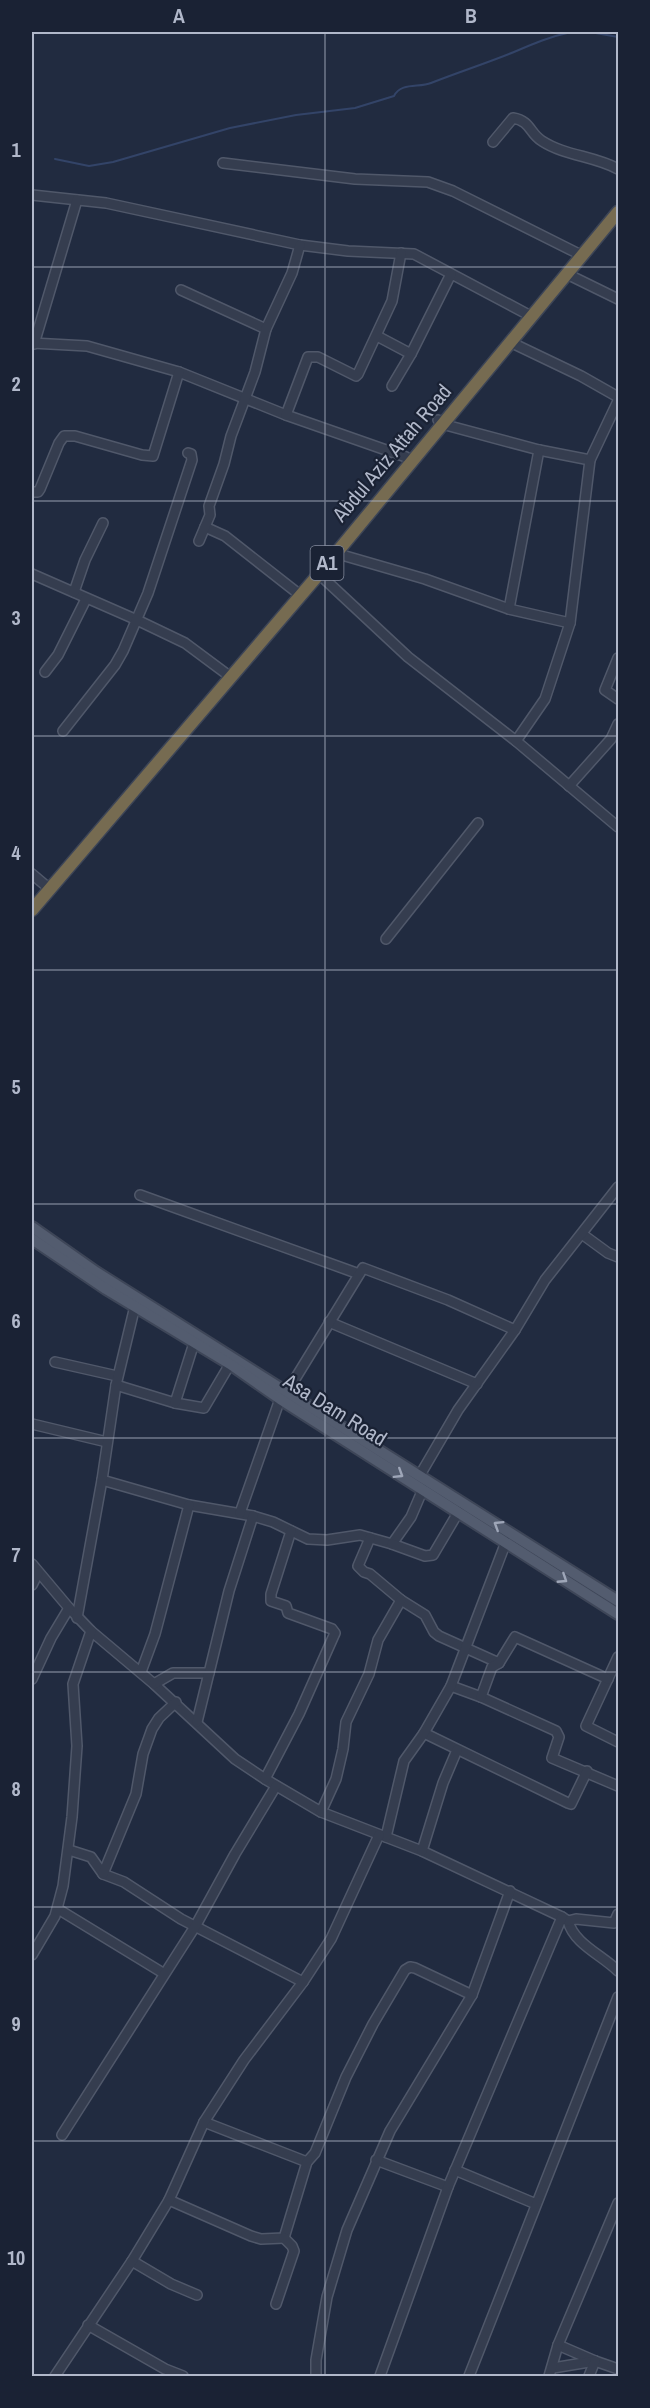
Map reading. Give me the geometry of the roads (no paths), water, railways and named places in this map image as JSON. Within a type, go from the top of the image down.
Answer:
[{"type":"highway","name":"Abdul Aziz Attah Road","points":[[32,901],[228,675],[295,591],[331,552],[440,422],[618,204]]},
{"type":"highway","name":"Abdul Aziz Attah Road","points":[[32,910],[319,574],[331,552],[406,456],[440,422],[510,342],[618,212]]},
{"type":"main road","name":"Asa Dam Road","points":[[32,1227],[423,1489],[618,1614]]},
{"type":"main road","name":"Asa Dam Road","points":[[33,1243],[194,1343],[230,1364],[246,1370]]},
{"type":"main road","name":"Asa Dam Road","points":[[283,1396],[420,1476],[618,1601]]},
{"type":"street","points":[[493,142],[507,123],[513,118],[520,119],[530,126],[537,137],[551,146],[618,169]]},
{"type":"street","points":[[223,163],[355,179],[428,182],[577,253]]},
{"type":"street","points":[[32,195],[106,203],[300,245],[348,251],[414,254],[527,314]]},
{"type":"street","points":[[77,200],[33,344],[87,346],[179,372],[286,415],[406,456]]},
{"type":"street","points":[[199,541],[210,515],[209,506],[255,372],[267,329],[292,273],[300,245]]},
{"type":"street","points":[[286,415],[308,357],[318,357],[357,376],[392,301],[401,253]]},
{"type":"street","points":[[392,386],[411,354],[451,274]]},
{"type":"street","points":[[567,274],[618,299]]},
{"type":"street","points":[[182,290],[267,329]]},
{"type":"street","points":[[377,336],[411,354]]},
{"type":"street","points":[[510,342],[581,376],[618,399],[590,460],[570,623],[545,699],[516,741]]},
{"type":"street","points":[[32,492],[38,492],[40,489],[64,436],[75,436],[153,456],[179,372]]},
{"type":"street","points":[[440,422],[539,450],[590,460]]},
{"type":"street","points":[[508,609],[539,450]]},
{"type":"street","points":[[63,731],[115,665],[137,620],[192,460],[191,454],[188,453]]},
{"type":"street","points":[[74,592],[85,560],[103,523]]},
{"type":"street","points":[[205,527],[225,536],[295,591]]},
{"type":"street","points":[[331,552],[425,579],[508,609],[570,623]]},
{"type":"street","points":[[32,574],[185,643],[228,675]]},
{"type":"street","points":[[319,574],[408,657],[516,741],[618,827]]},
{"type":"street","points":[[45,672],[58,655],[86,598]]},
{"type":"street","points":[[618,658],[605,690],[618,699]]},
{"type":"street","points":[[569,786],[612,739],[618,724]]},
{"type":"street","points":[[386,939],[478,823]]},
{"type":"street","points":[[32,874],[45,885]]},
{"type":"street","points":[[420,1476],[458,1410],[515,1330],[545,1280],[618,1187]]},
{"type":"street","points":[[140,1195],[359,1274]]},
{"type":"street","points":[[582,1234],[608,1253],[618,1257]]},
{"type":"street","points":[[240,1513],[283,1396],[359,1274],[366,1268],[448,1300],[515,1330]]},
{"type":"street","points":[[77,1618],[102,1480],[116,1381],[135,1306]]},
{"type":"street","points":[[329,1322],[477,1384]]},
{"type":"street","points":[[176,1403],[194,1343]]},
{"type":"street","points":[[55,1362],[176,1403],[204,1408],[230,1364]]},
{"type":"street","points":[[32,1424],[107,1442]]},
{"type":"street","points":[[102,1480],[189,1504],[253,1516],[308,1539],[319,1541],[355,1535],[392,1544],[425,1556],[433,1555],[459,1511]]},
{"type":"street","points":[[392,1544],[411,1517],[423,1489]]},
{"type":"street","points":[[141,1672],[155,1634],[189,1504]]},
{"type":"street","points":[[198,1722],[229,1591],[253,1516]]},
{"type":"street","points":[[265,1779],[334,1636],[332,1629],[288,1613],[286,1606],[271,1601],[271,1594],[291,1531]]},
{"type":"street","points":[[370,1538],[358,1566],[401,1600],[425,1615],[434,1632],[499,1664]]},
{"type":"street","points":[[55,2376],[132,2261],[169,2200],[204,2122],[244,2060],[303,1982],[331,1939],[382,1836],[404,1761],[424,1733],[451,1686],[506,1542]]},
{"type":"street","points":[[32,1564],[77,1618],[176,1702],[235,1759],[276,1786],[321,1812],[422,1851],[565,1919],[617,1921]]},
{"type":"street","points":[[32,1586],[38,1573]]},
{"type":"street","points":[[321,1812],[336,1779],[346,1722],[369,1674],[378,1640],[401,1600]]},
{"type":"street","points":[[32,1674],[55,1629],[69,1608]]},
{"type":"street","points":[[32,1955],[58,1909],[69,1850],[77,1746],[73,1684],[91,1630]]},
{"type":"street","points":[[481,1697],[492,1667],[499,1664],[515,1637],[608,1679]]},
{"type":"street","points":[[618,1657],[586,1726],[618,1742]]},
{"type":"street","points":[[154,1683],[173,1673],[209,1673]]},
{"type":"street","points":[[451,1686],[556,1731],[559,1737],[552,1758],[618,1786]]},
{"type":"street","points":[[103,1874],[136,1794],[143,1754],[152,1729],[159,1718],[176,1702]]},
{"type":"street","points":[[424,1733],[571,1804],[587,1771]]},
{"type":"street","points":[[422,1851],[443,1783],[458,1749]]},
{"type":"street","points":[[62,2135],[163,1973],[196,1925],[276,1786]]},
{"type":"street","points":[[69,1850],[91,1857],[103,1874],[124,1882],[181,1919],[303,1982]]},
{"type":"street","points":[[316,2376],[316,2360],[327,2297],[347,2230],[390,2131],[472,1995],[510,1891]]},
{"type":"street","points":[[58,1909],[163,1973]]},
{"type":"street","points":[[565,1919],[578,1938],[618,1971]]},
{"type":"street","points":[[380,2376],[448,2187],[565,1919]]},
{"type":"street","points":[[284,2238],[307,2162],[315,2152],[346,2078],[373,2024],[407,1968],[415,1968],[472,1995]]},
{"type":"street","points":[[469,2376],[618,1997]]},
{"type":"street","points":[[204,2122],[307,2162]]},
{"type":"street","points":[[376,2160],[448,2187]]},
{"type":"street","points":[[455,2170],[537,2204]]},
{"type":"street","points":[[169,2200],[251,2236],[261,2239],[284,2238],[292,2246],[294,2252],[276,2304]]},
{"type":"street","points":[[595,2361],[551,2372],[558,2344],[618,2203]]},
{"type":"street","points":[[132,2261],[171,2284],[197,2295]]},
{"type":"street","points":[[88,2325],[164,2373],[183,2376]]},
{"type":"street","points":[[558,2344],[618,2369]]},
{"type":"street","points":[[589,2376],[595,2361]]},
{"type":"waterway","points":[[55,159],[89,166],[113,162],[230,128],[296,115],[355,108],[394,96],[406,87],[431,83],[542,40],[571,32]]},
{"type":"waterway","points":[[590,32],[618,37]]}]
